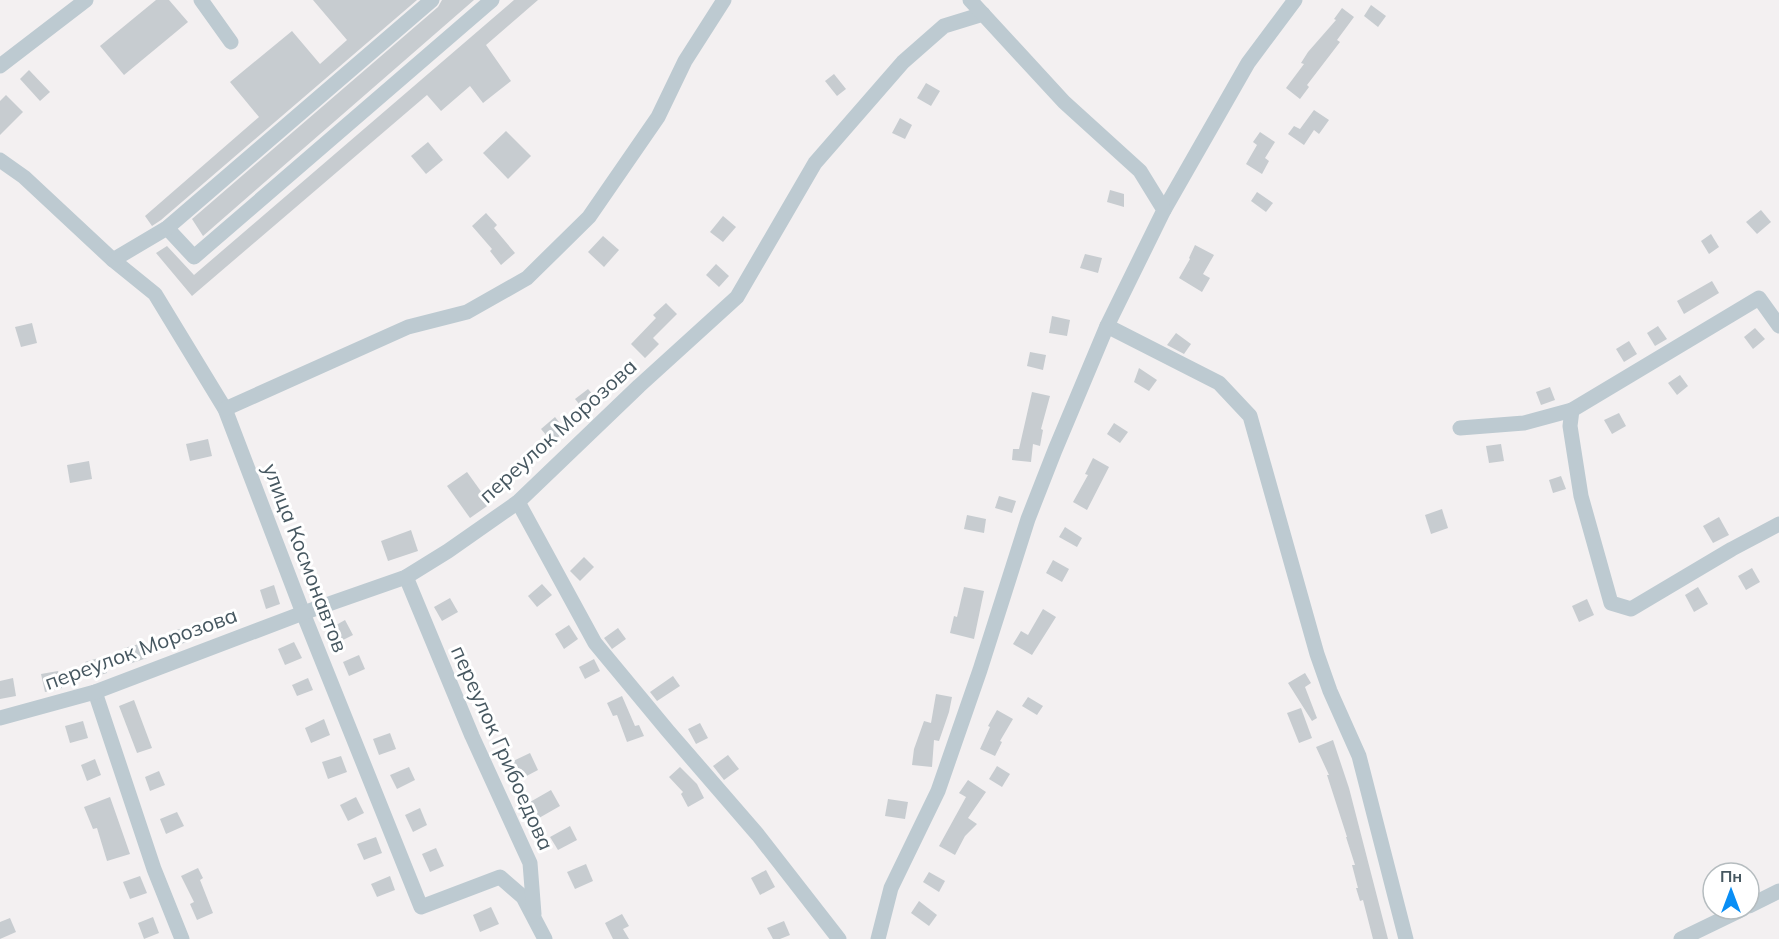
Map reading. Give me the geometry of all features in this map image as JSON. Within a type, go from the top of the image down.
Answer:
[{"type":"street","points":[[0,66],[86,0]]},
{"type":"street","points":[[201,0],[231,42]]},
{"type":"street","points":[[113,260],[167,228],[432,0]]},
{"type":"street","points":[[167,228],[194,258],[492,0]]},
{"type":"street","points":[[225,410],[408,327],[467,312],[527,278],[589,217],[658,117],[685,61],[724,0]]},
{"type":"street","points":[[970,0],[1064,102],[1140,171],[1164,210]]},
{"type":"street","points":[[878,939],[891,888],[938,791],[980,670],[1028,519],[1107,326],[1164,210],[1248,63],[1295,0]]},
{"type":"street","name":"переулок Морозова","points":[[0,718],[95,692],[303,613],[406,577],[518,502],[639,386],[737,297],[815,163],[903,62],[944,26],[983,14]]},
{"type":"street","name":"улица Космонавтов","points":[[0,160],[24,177],[113,260],[155,294],[225,410],[303,613],[421,907],[500,877],[523,897],[535,920]]},
{"type":"street","points":[[1460,428],[1524,423],[1572,410],[1759,298],[1779,326]]},
{"type":"street","points":[[1107,326],[1219,382],[1250,416],[1317,654],[1330,691],[1359,756],[1406,939]]},
{"type":"street","points":[[1572,410],[1570,426],[1581,496],[1611,603],[1631,609],[1779,524]]},
{"type":"street","points":[[518,502],[595,643],[758,835],[839,939]]},
{"type":"street","name":"переулок Грибоедова","points":[[406,577],[472,736],[530,863],[535,920],[545,939]]},
{"type":"street","points":[[95,692],[154,869],[182,939]]},
{"type":"street","points":[[1761,900],[1779,891]]},
{"type":"street","points":[[1681,939],[1718,921]]},
{"type":"building","points":[[156,0],[169,0],[188,22],[124,75],[100,46]]},
{"type":"building","points":[[313,0],[417,0],[152,226],[145,216],[259,117],[230,82],[292,31],[320,64],[347,40]]},
{"type":"building","points":[[442,0],[474,0],[203,236],[192,219],[438,7]]},
{"type":"building","points":[[514,0],[538,0],[486,45],[511,81],[483,103],[470,86],[441,111],[427,95],[192,296],[156,253],[167,246],[194,275]]},
{"type":"building","points":[[1371,5],[1386,16],[1378,27],[1364,16]]},
{"type":"building","points":[[1342,8],[1354,17],[1337,40],[1340,42],[1307,85],[1309,87],[1300,99],[1286,88],[1304,64],[1301,63],[1308,52],[1336,20],[1334,19]]},
{"type":"building","points":[[29,70],[50,92],[40,101],[20,79]]},
{"type":"building","points":[[834,74],[846,89],[837,96],[825,81]]},
{"type":"building","points":[[926,83],[940,91],[931,106],[917,98]]},
{"type":"building","points":[[6,95],[23,112],[0,135],[0,101]]},
{"type":"building","points":[[1314,110],[1329,120],[1319,134],[1314,130],[1304,145],[1288,134],[1294,126],[1300,129]]},
{"type":"building","points":[[900,118],[912,125],[905,139],[892,133]]},
{"type":"building","points":[[506,131],[531,156],[508,179],[483,153]]},
{"type":"building","points":[[1260,132],[1275,142],[1265,158],[1269,161],[1262,174],[1246,164],[1257,145],[1253,142]]},
{"type":"building","points":[[428,142],[443,160],[426,174],[411,156]]},
{"type":"building","points":[[1110,190],[1124,194],[1124,207],[1107,202]]},
{"type":"building","points":[[1257,192],[1273,203],[1266,212],[1251,201]]},
{"type":"building","points":[[1761,210],[1771,222],[1757,234],[1746,222]]},
{"type":"building","points":[[486,213],[497,225],[494,228],[515,253],[501,265],[490,251],[492,249],[472,226]]},
{"type":"building","points":[[723,216],[736,227],[723,242],[710,232]]},
{"type":"building","points":[[1711,234],[1719,247],[1709,254],[1701,241]]},
{"type":"building","points":[[603,236],[619,250],[604,267],[588,252]]},
{"type":"building","points":[[1195,245],[1214,255],[1203,274],[1210,278],[1202,292],[1179,278]]},
{"type":"building","points":[[1085,254],[1102,258],[1098,273],[1080,268]]},
{"type":"building","points":[[716,264],[729,276],[719,287],[706,275]]},
{"type":"building","points":[[1712,281],[1719,293],[1684,314],[1677,301]]},
{"type":"building","points":[[666,303],[677,314],[653,338],[659,344],[645,358],[631,344],[656,318],[653,315]]},
{"type":"building","points":[[1052,316],[1070,320],[1067,336],[1049,333]]},
{"type":"building","points":[[32,323],[37,343],[21,347],[15,327]]},
{"type":"building","points":[[1658,326],[1667,339],[1655,346],[1647,333]]},
{"type":"building","points":[[1755,328],[1765,339],[1753,349],[1744,337]]},
{"type":"building","points":[[1176,333],[1191,344],[1184,354],[1167,345]]},
{"type":"building","points":[[1629,341],[1637,354],[1624,362],[1616,349]]},
{"type":"building","points":[[1030,352],[1046,355],[1043,370],[1027,366]]},
{"type":"building","points":[[1139,368],[1157,380],[1149,391],[1134,382]]},
{"type":"building","points":[[1680,375],[1688,386],[1677,395],[1668,383]]},
{"type":"building","points":[[1550,387],[1555,400],[1541,405],[1536,392]]},
{"type":"building","points":[[588,389],[601,404],[588,415],[575,399]]},
{"type":"building","points":[[1032,392],[1050,396],[1041,429],[1043,430],[1040,446],[1033,444],[1031,462],[1012,460],[1013,449],[1019,449]]},
{"type":"building","points":[[1619,413],[1626,426],[1612,434],[1604,420]]},
{"type":"building","points":[[555,417],[566,431],[552,442],[541,429]]},
{"type":"building","points":[[1114,423],[1128,432],[1120,443],[1107,434]]},
{"type":"building","points":[[208,439],[212,456],[190,461],[186,444]]},
{"type":"building","points":[[1501,444],[1504,461],[1489,463],[1486,446]]},
{"type":"building","points":[[1093,458],[1109,467],[1087,510],[1073,502],[1088,475],[1085,474]]},
{"type":"building","points":[[89,461],[92,479],[70,483],[67,465]]},
{"type":"building","points":[[467,472],[490,504],[470,518],[447,486]]},
{"type":"building","points":[[1561,476],[1566,489],[1553,493],[1549,480]]},
{"type":"building","points":[[999,496],[1016,501],[1012,513],[995,508]]},
{"type":"building","points":[[1442,509],[1448,528],[1431,534],[1425,515]]},
{"type":"building","points":[[967,515],[986,519],[984,533],[964,529]]},
{"type":"building","points":[[1719,517],[1729,535],[1713,543],[1703,526]]},
{"type":"building","points":[[1065,527],[1082,538],[1077,547],[1059,537]]},
{"type":"building","points":[[411,530],[418,551],[388,561],[381,541]]},
{"type":"building","points":[[584,557],[594,567],[580,581],[570,571]]},
{"type":"building","points":[[1053,560],[1069,569],[1062,582],[1046,573]]},
{"type":"building","points":[[1752,568],[1760,582],[1746,590],[1738,576]]},
{"type":"building","points":[[542,584],[552,595],[537,607],[528,596]]},
{"type":"building","points":[[274,585],[280,604],[266,609],[260,590]]},
{"type":"building","points":[[964,587],[984,591],[974,639],[950,633],[954,616],[957,617]]},
{"type":"building","points":[[1698,587],[1708,604],[1694,612],[1685,595]]},
{"type":"building","points":[[450,598],[458,612],[442,621],[434,607]]},
{"type":"building","points":[[1587,599],[1594,615],[1579,622],[1572,606]]},
{"type":"building","points":[[1043,609],[1056,617],[1032,655],[1013,644],[1021,631],[1028,635]]},
{"type":"building","points":[[345,620],[353,635],[337,643],[329,629]]},
{"type":"building","points":[[569,625],[578,639],[564,649],[555,634]]},
{"type":"building","points":[[183,628],[187,642],[172,647],[167,633]]},
{"type":"building","points":[[618,628],[626,639],[612,649],[604,638]]},
{"type":"building","points":[[294,642],[302,658],[285,665],[278,649]]},
{"type":"building","points":[[143,643],[147,658],[129,664],[124,648]]},
{"type":"building","points":[[359,655],[365,669],[349,676],[343,662]]},
{"type":"building","points":[[102,657],[107,673],[90,678],[85,662]]},
{"type":"building","points":[[594,659],[600,671],[585,679],[579,667]]},
{"type":"building","points":[[58,671],[62,688],[45,692],[41,674]]},
{"type":"building","points":[[1305,673],[1311,683],[1305,687],[1317,718],[1312,721],[1288,683]]},
{"type":"building","points":[[673,676],[680,686],[657,701],[650,692]]},
{"type":"building","points":[[13,678],[16,696],[0,699],[0,681]]},
{"type":"building","points":[[308,678],[313,690],[297,696],[292,685]]},
{"type":"building","points":[[936,694],[952,697],[939,741],[934,740],[932,767],[912,765],[914,749],[924,721],[931,723]]},
{"type":"building","points":[[622,696],[635,726],[639,725],[644,736],[627,742],[617,715],[613,716],[607,703]]},
{"type":"building","points":[[1028,697],[1043,706],[1037,715],[1022,706]]},
{"type":"building","points":[[134,700],[152,748],[137,753],[119,706]]},
{"type":"building","points":[[1301,708],[1312,738],[1299,743],[1287,713]]},
{"type":"building","points":[[997,710],[1013,719],[1000,741],[1002,742],[995,756],[980,749],[990,727],[988,726]]},
{"type":"building","points":[[324,719],[330,735],[311,743],[305,728]]},
{"type":"building","points":[[83,721],[88,738],[70,743],[65,726]]},
{"type":"building","points":[[700,723],[708,738],[696,744],[688,729]]},
{"type":"building","points":[[390,733],[396,749],[379,755],[373,739]]},
{"type":"building","points":[[1333,740],[1349,788],[1388,939],[1373,939],[1363,900],[1360,901],[1356,888],[1358,888],[1352,865],[1355,865],[1327,775],[1329,775],[1316,747]]},
{"type":"building","points":[[530,753],[538,770],[517,781],[509,763]]},
{"type":"building","points":[[728,755],[739,769],[724,780],[713,766]]},
{"type":"building","points":[[341,756],[347,772],[328,779],[322,762]]},
{"type":"building","points":[[95,759],[101,775],[87,781],[81,765]]},
{"type":"building","points":[[997,766],[1010,774],[1002,787],[989,779]]},
{"type":"building","points":[[409,767],[415,780],[397,789],[390,775]]},
{"type":"building","points":[[680,767],[697,784],[704,798],[688,807],[681,794],[683,792],[669,777]]},
{"type":"building","points":[[159,771],[165,785],[150,791],[145,777]]},
{"type":"building","points":[[968,780],[986,792],[968,818],[977,824],[965,836],[955,855],[939,846],[966,797],[959,793]]},
{"type":"building","points":[[551,790],[560,806],[539,818],[530,802]]},
{"type":"building","points":[[110,797],[130,854],[107,861],[97,828],[93,829],[84,807]]},
{"type":"building","points":[[356,797],[364,813],[348,821],[340,805]]},
{"type":"building","points":[[888,799],[908,802],[905,819],[885,816]]},
{"type":"building","points":[[420,808],[427,825],[413,832],[405,815]]},
{"type":"building","points":[[177,812],[184,826],[166,834],[160,819]]},
{"type":"building","points":[[570,826],[577,840],[558,850],[550,837]]},
{"type":"building","points":[[376,837],[382,853],[364,860],[357,844]]},
{"type":"building","points":[[436,848],[444,866],[430,872],[422,854]]},
{"type":"building","points":[[586,864],[593,881],[575,889],[567,872]]},
{"type":"building","points":[[198,868],[203,878],[200,880],[213,913],[197,920],[190,904],[194,902],[181,876]]},
{"type":"building","points":[[766,870],[775,887],[760,895],[751,878]]},
{"type":"building","points":[[929,872],[945,881],[939,892],[923,882]]},
{"type":"building","points":[[140,876],[147,893],[130,899],[123,882]]},
{"type":"building","points":[[390,876],[395,890],[377,897],[371,884]]},
{"type":"building","points":[[919,901],[937,915],[929,926],[911,913]]},
{"type":"building","points":[[491,907],[499,924],[480,932],[473,915]]},
{"type":"building","points":[[622,914],[629,926],[623,929],[629,939],[613,939],[605,923]]},
{"type":"building","points":[[153,917],[159,933],[144,939],[138,923]]},
{"type":"building","points":[[10,918],[16,932],[0,939],[0,922]]},
{"type":"building","points":[[784,921],[790,935],[773,939],[767,928]]}]
